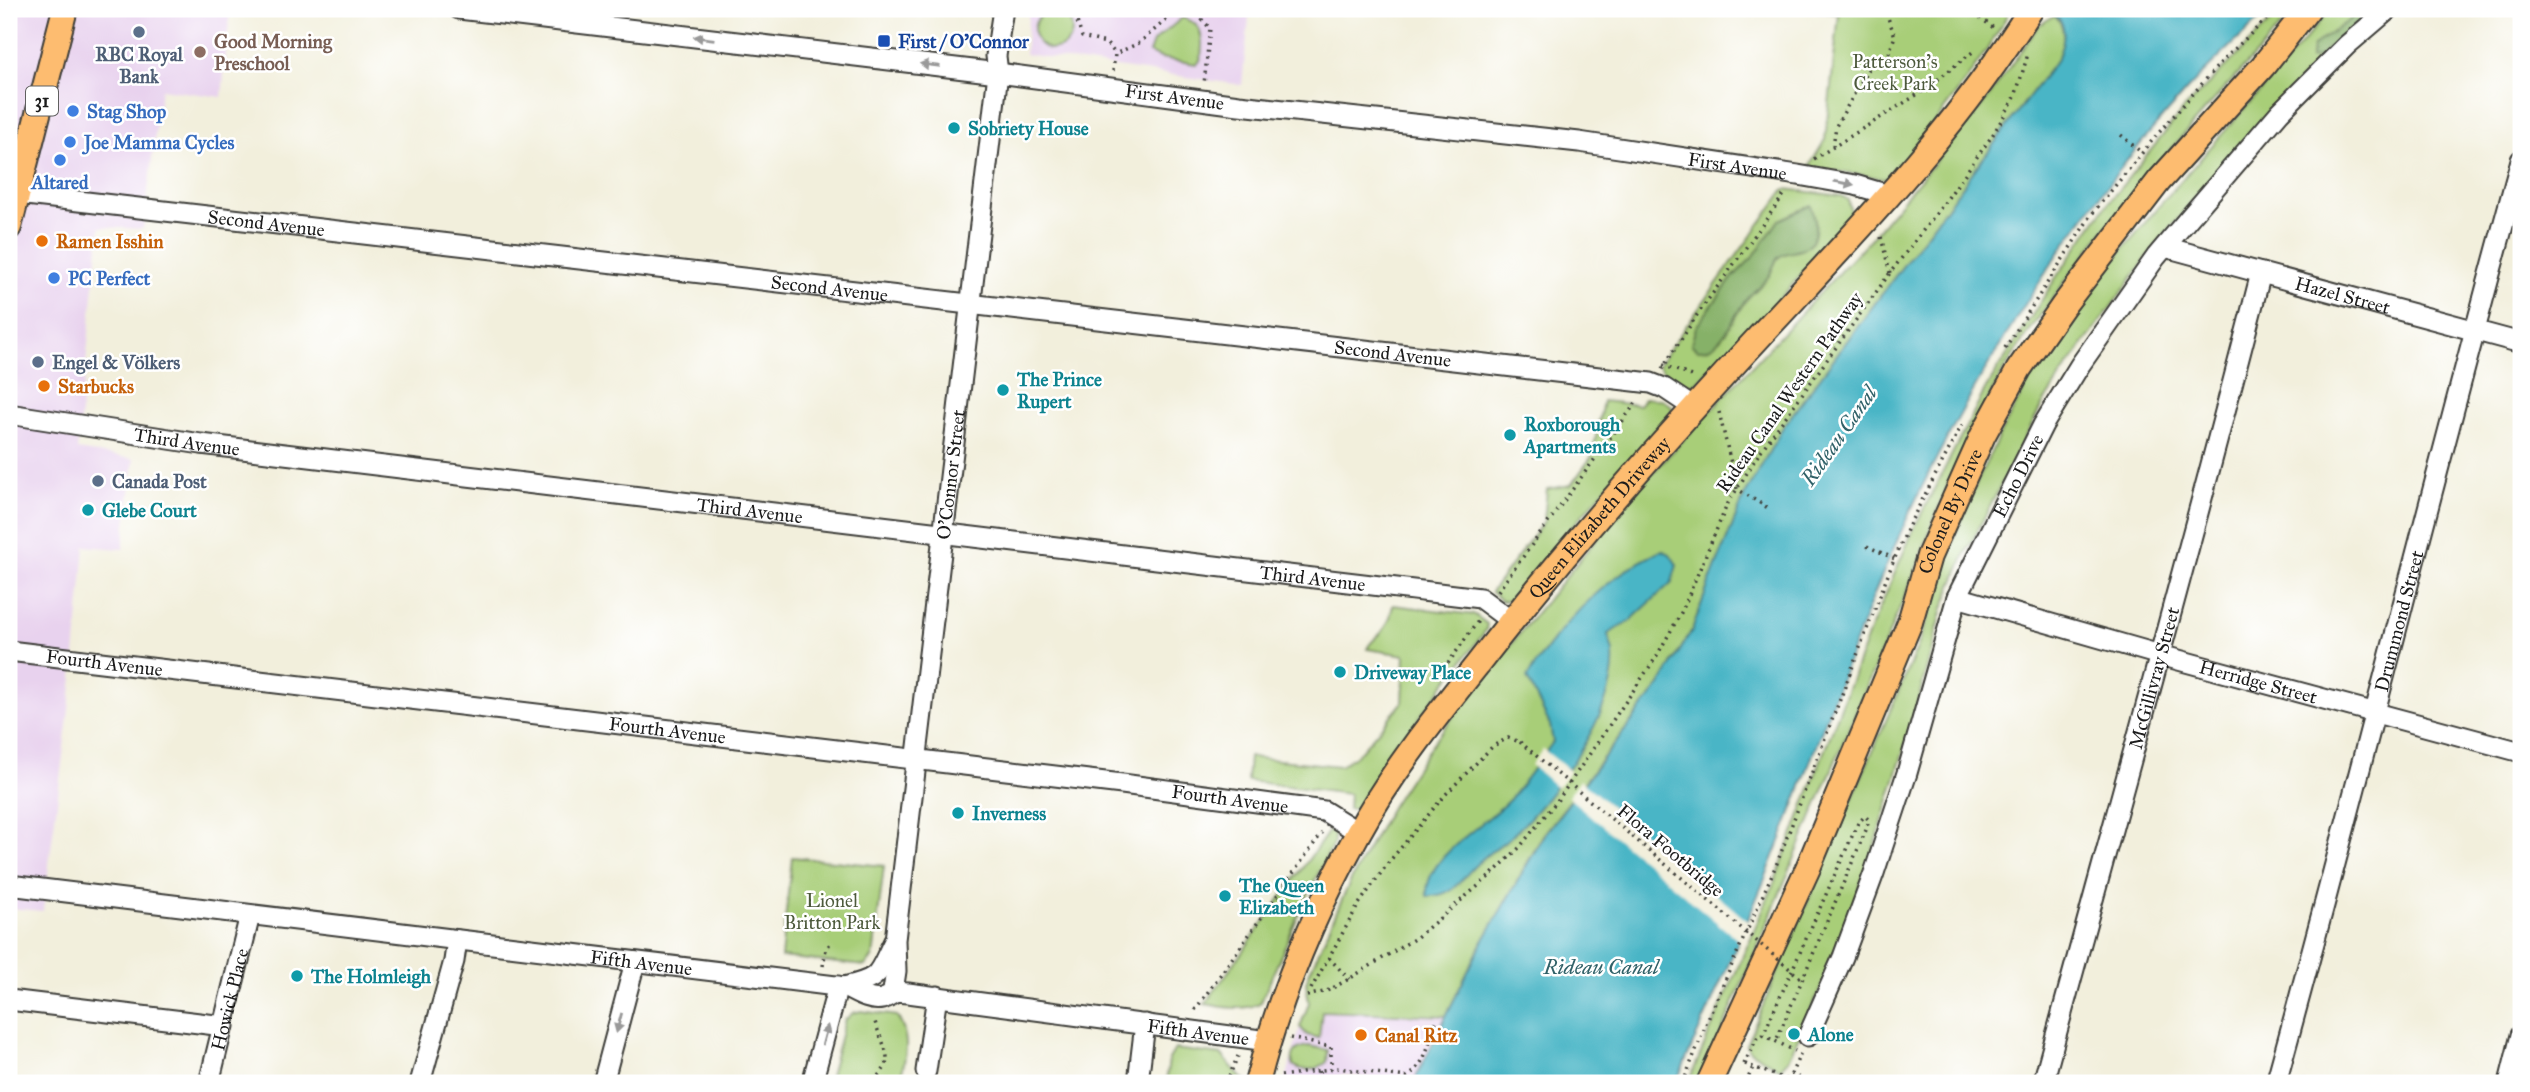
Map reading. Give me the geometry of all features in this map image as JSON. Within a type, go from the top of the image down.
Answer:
[{"type":"main road","name":"31","points":[[9,227],[14,193],[65,9]]},
{"type":"main road","name":"Colonel By Drive","points":[[1714,1082],[1808,868],[1910,622],[1929,556],[1983,435],[2019,369],[2063,306],[2159,181],[2263,66],[2308,9]]},
{"type":"main road","name":"Queen Elizabeth Driveway","points":[[1257,1083],[1279,1040],[1309,931],[1358,832],[1412,747],[1584,531],[1946,130],[2030,11]]},
{"type":"street","name":"First Avenue","points":[[458,9],[998,73],[1250,106],[1579,142],[1798,175],[1855,185],[1889,195]]},
{"type":"street","name":"O'Connor Street","points":[[885,995],[896,971],[895,940],[998,73],[996,56],[1003,9]]},
{"type":"street","name":"Echo Drive","points":[[1804,1044],[1843,957],[1874,873],[1907,773],[1957,597],[2043,425],[2080,365],[2165,247],[2280,112],[2347,45],[2389,9]]},
{"type":"street","name":"Drummond Street","points":[[2276,1083],[2521,160]]},
{"type":"street","name":"Second Avenue","points":[[14,193],[971,303],[1551,365],[1705,396]]},
{"type":"street","name":"Hazel Street","points":[[2165,247],[2521,343]]},
{"type":"street","name":"McGillivray Street","points":[[2043,1083],[2261,273]]},
{"type":"street","name":"Third Avenue","points":[[9,414],[214,446],[1480,598],[1511,621]]},
{"type":"street","name":"Herridge Street","points":[[1957,597],[2160,655],[2521,752]]},
{"type":"street","name":"Fourth Avenue","points":[[9,652],[918,760],[1325,819]]},
{"type":"street","points":[[1325,819],[1358,832]]},
{"type":"street","name":"Fifth Avenue","points":[[9,885],[841,986],[864,997],[937,996],[1279,1040]]},
{"type":"street","name":"Howick Place","points":[[209,1083],[250,915]]},
{"type":"street","points":[[420,1083],[454,961],[457,940]]},
{"type":"street","name":"O'Connor Street","points":[[841,986],[869,981],[876,977],[895,940]]},
{"type":"street","points":[[603,1083],[635,962]]},
{"type":"street","points":[[812,1083],[841,986]]},
{"type":"street","points":[[926,1071],[937,996]]},
{"type":"street","points":[[9,1000],[224,1026]]},
{"type":"street","points":[[1138,1082],[1145,1024]]},
{"type":"street","points":[[2509,1083],[2521,1035]]},
{"type":"path","points":[[1073,9],[1082,37],[1106,43],[1115,54],[1111,88]]},
{"type":"path","points":[[1115,54],[1139,43],[1179,9]]},
{"type":"path","points":[[1192,9],[1209,28],[1206,66]]},
{"type":"path","points":[[1833,146],[1836,126],[1873,61],[1889,53],[1895,36],[1887,9]]},
{"type":"path","points":[[1969,9],[1996,29]]},
{"type":"path","name":"Rideau Canal Western Pathway","points":[[1329,958],[1307,996],[1327,991],[1417,937],[1489,877],[1533,832],[1610,727],[1655,659],[1682,611],[1717,527],[1737,489],[1789,411],[1889,273],[1942,206],[2004,117],[2015,96],[2031,46]]},
{"type":"path","points":[[2121,135],[2142,153]]},
{"type":"path","points":[[1880,228],[1889,273]]},
{"type":"path","points":[[1663,365],[1717,404],[1737,489],[1768,508]]},
{"type":"path","points":[[1867,547],[1895,559]]},
{"type":"path","name":"Flora Footbridge","points":[[1329,958],[1359,904],[1416,827],[1493,747],[1508,738],[1520,742],[1803,980]]},
{"type":"path","points":[[1776,1041],[1866,830],[1869,820],[1865,816],[1858,823],[1763,1035],[1755,1041],[1744,1064],[1795,1083]]},
{"type":"path","points":[[1195,1010],[1325,819]]},
{"type":"path","points":[[823,966],[825,949],[830,944]]},
{"type":"path","points":[[1329,958],[1349,979]]},
{"type":"path","points":[[866,1083],[880,1073],[887,1056],[887,1048],[876,1028],[874,1018],[885,995]]},
{"type":"path","points":[[1286,1083],[1281,1076],[1331,1069],[1403,1077],[1412,1075],[1424,1057],[1436,1021]]},
{"type":"path","points":[[1763,1035],[1776,1041],[1804,1044]]},
{"type":"path","points":[[1279,1040],[1331,1047],[1331,1069]]},
{"type":"path","points":[[1226,1083],[1239,1053]]},
{"type":"path","points":[[1746,1083],[1753,1067]]},
{"type":"path","points":[[1319,1071],[1322,1083]]},
{"type":"path","points":[[1788,1081],[1791,1074],[1802,1079]]},
{"type":"path","points":[[1642,1079],[1652,1083]]},
{"type":"shaded area","points":[[9,9],[230,9],[222,97],[161,89],[143,229],[100,227],[77,450],[134,459],[123,549],[85,546],[73,678],[43,911],[9,908]]},
{"type":"shaded area","points":[[1029,9],[1250,9],[1242,85],[1025,54]]},
{"type":"shaded area","points":[[1321,1011],[1446,1016],[1413,1083],[1344,1075],[1285,1083],[1300,1027],[1307,1035]]},
{"type":"green space","name":"Patterson's Creek Park","points":[[1803,9],[2009,9],[1999,30],[1963,85],[1886,179],[1809,167],[1825,140],[1839,14]]},
{"type":"green space","points":[[2283,9],[2295,9],[2187,130],[2110,223],[2051,301],[1999,379],[1971,431],[1948,484],[1917,567],[1700,1083],[1688,1083],[1773,886],[1871,628],[1915,526],[1985,390],[2055,279],[2104,208],[2184,109]]},
{"type":"green space","points":[[2330,9],[2374,9],[2321,57],[2223,164],[2157,244],[2041,407],[1964,557],[1943,608],[1878,836],[1829,970],[1788,1060],[1780,1069],[1750,1051],[1746,1045],[1915,653],[1960,524],[1999,437],[2050,349],[2086,297],[2165,199]]},
{"type":"green space","points":[[2365,9],[2372,9],[2320,56],[2310,59],[2313,46]]},
{"type":"green space","points":[[1053,11],[1066,17],[1072,30],[1066,43],[1053,49],[1040,43],[1034,30],[1040,17]]},
{"type":"green space","points":[[2055,15],[2064,36],[2057,59],[1783,427],[1744,497],[1692,630],[1660,685],[1543,835],[1480,947],[1446,1016],[1322,1011],[1319,1038],[1307,1035],[1300,1027],[1309,1003],[1306,982],[1310,971],[1350,882],[1391,807],[1432,744],[1633,494],[1871,238],[1986,101],[2038,26]]},
{"type":"green space","points":[[1182,18],[1195,24],[1201,34],[1200,61],[1196,64],[1161,58],[1149,53],[1153,42]]},
{"type":"green space","points":[[1785,189],[1842,196],[1848,200],[1852,218],[1774,305],[1695,384],[1682,385],[1673,382],[1658,365]]},
{"type":"green space","points":[[1811,205],[1815,228],[1809,245],[1779,257],[1769,276],[1747,299],[1720,339],[1706,349],[1697,350],[1691,344],[1696,327],[1734,276],[1753,257],[1779,220]]},
{"type":"green space","points":[[1645,398],[1664,400],[1672,407],[1672,411],[1508,601],[1501,601],[1491,592],[1544,521],[1547,489],[1571,485],[1592,456],[1603,401],[1639,405]]},
{"type":"green space","points":[[1393,605],[1475,615],[1487,624],[1486,630],[1418,719],[1361,804],[1355,809],[1348,809],[1349,794],[1247,781],[1249,757],[1340,766],[1359,753],[1403,702],[1405,655],[1367,649],[1386,626]]},
{"type":"green space","points":[[1329,831],[1334,833],[1334,842],[1304,902],[1261,1002],[1242,1008],[1205,1004]]},
{"type":"green space","name":"Lionel Britton Park","points":[[792,857],[884,866],[873,957],[865,966],[781,957]]},
{"type":"green space","points":[[861,1011],[897,1016],[902,1025],[906,1041],[900,1083],[828,1083],[845,1020],[853,1013]]},
{"type":"green space","points":[[1309,1046],[1328,1050],[1327,1062],[1311,1069],[1293,1065],[1296,1051]]},
{"type":"green space","points":[[1175,1049],[1222,1055],[1241,1078],[1245,1079],[1244,1083],[1166,1083],[1169,1059]]},
{"type":"water","name":"Rideau Canal","points":[[2038,9],[2269,9],[2185,92],[2116,174],[2024,307],[1943,446],[1898,538],[1840,681],[1773,859],[1676,1083],[1413,1083],[1482,943],[1544,835],[1660,685],[1692,630],[1744,497],[1783,427],[2057,59],[2063,42],[2062,24],[2055,15]]},
{"type":"water","points":[[1662,550],[1670,554],[1677,565],[1672,582],[1630,621],[1608,634],[1613,654],[1612,676],[1605,700],[1580,751],[1564,775],[1531,817],[1482,859],[1456,886],[1444,894],[1427,896],[1429,881],[1435,868],[1458,842],[1510,799],[1553,742],[1550,725],[1527,678],[1536,663],[1557,635],[1593,597],[1624,571]]},
{"type":"pier","points":[[1543,749],[1570,771],[1557,788],[1531,765]]},
{"type":"pier","points":[[1580,780],[1750,923],[1741,943],[1568,797]]},
{"type":"place","name":"RBC Royal Bank","points":[[139,32]]},
{"type":"place","name":"First / O'Connor","points":[[884,41]]},
{"type":"place","name":"Good Morning Preschool","points":[[200,52]]},
{"type":"place","name":"Stag Shop","points":[[73,111]]},
{"type":"place","name":"Sobriety House","points":[[954,128]]},
{"type":"place","name":"Joe Mamma Cycles","points":[[70,142]]},
{"type":"place","name":"Altared","points":[[60,160]]},
{"type":"place","name":"Ramen Isshin","points":[[42,241]]},
{"type":"place","name":"PC Perfect","points":[[54,278]]},
{"type":"place","name":"Engel & Völkers","points":[[38,362]]},
{"type":"place","name":"Starbucks","points":[[44,386]]},
{"type":"place","name":"The Prince Rupert","points":[[1003,390]]},
{"type":"place","name":"Roxborough Apartments","points":[[1510,435]]},
{"type":"place","name":"Canada Post","points":[[98,481]]},
{"type":"place","name":"Glebe Court","points":[[88,510]]},
{"type":"place","name":"Driveway Place","points":[[1340,672]]},
{"type":"place","name":"Inverness","points":[[958,813]]},
{"type":"place","name":"The Queen Elizabeth","points":[[1225,896]]},
{"type":"place","name":"The Holmleigh","points":[[297,976]]},
{"type":"place","name":"Alone","points":[[1794,1034]]},
{"type":"place","name":"Canal Ritz","points":[[1361,1035]]}]
